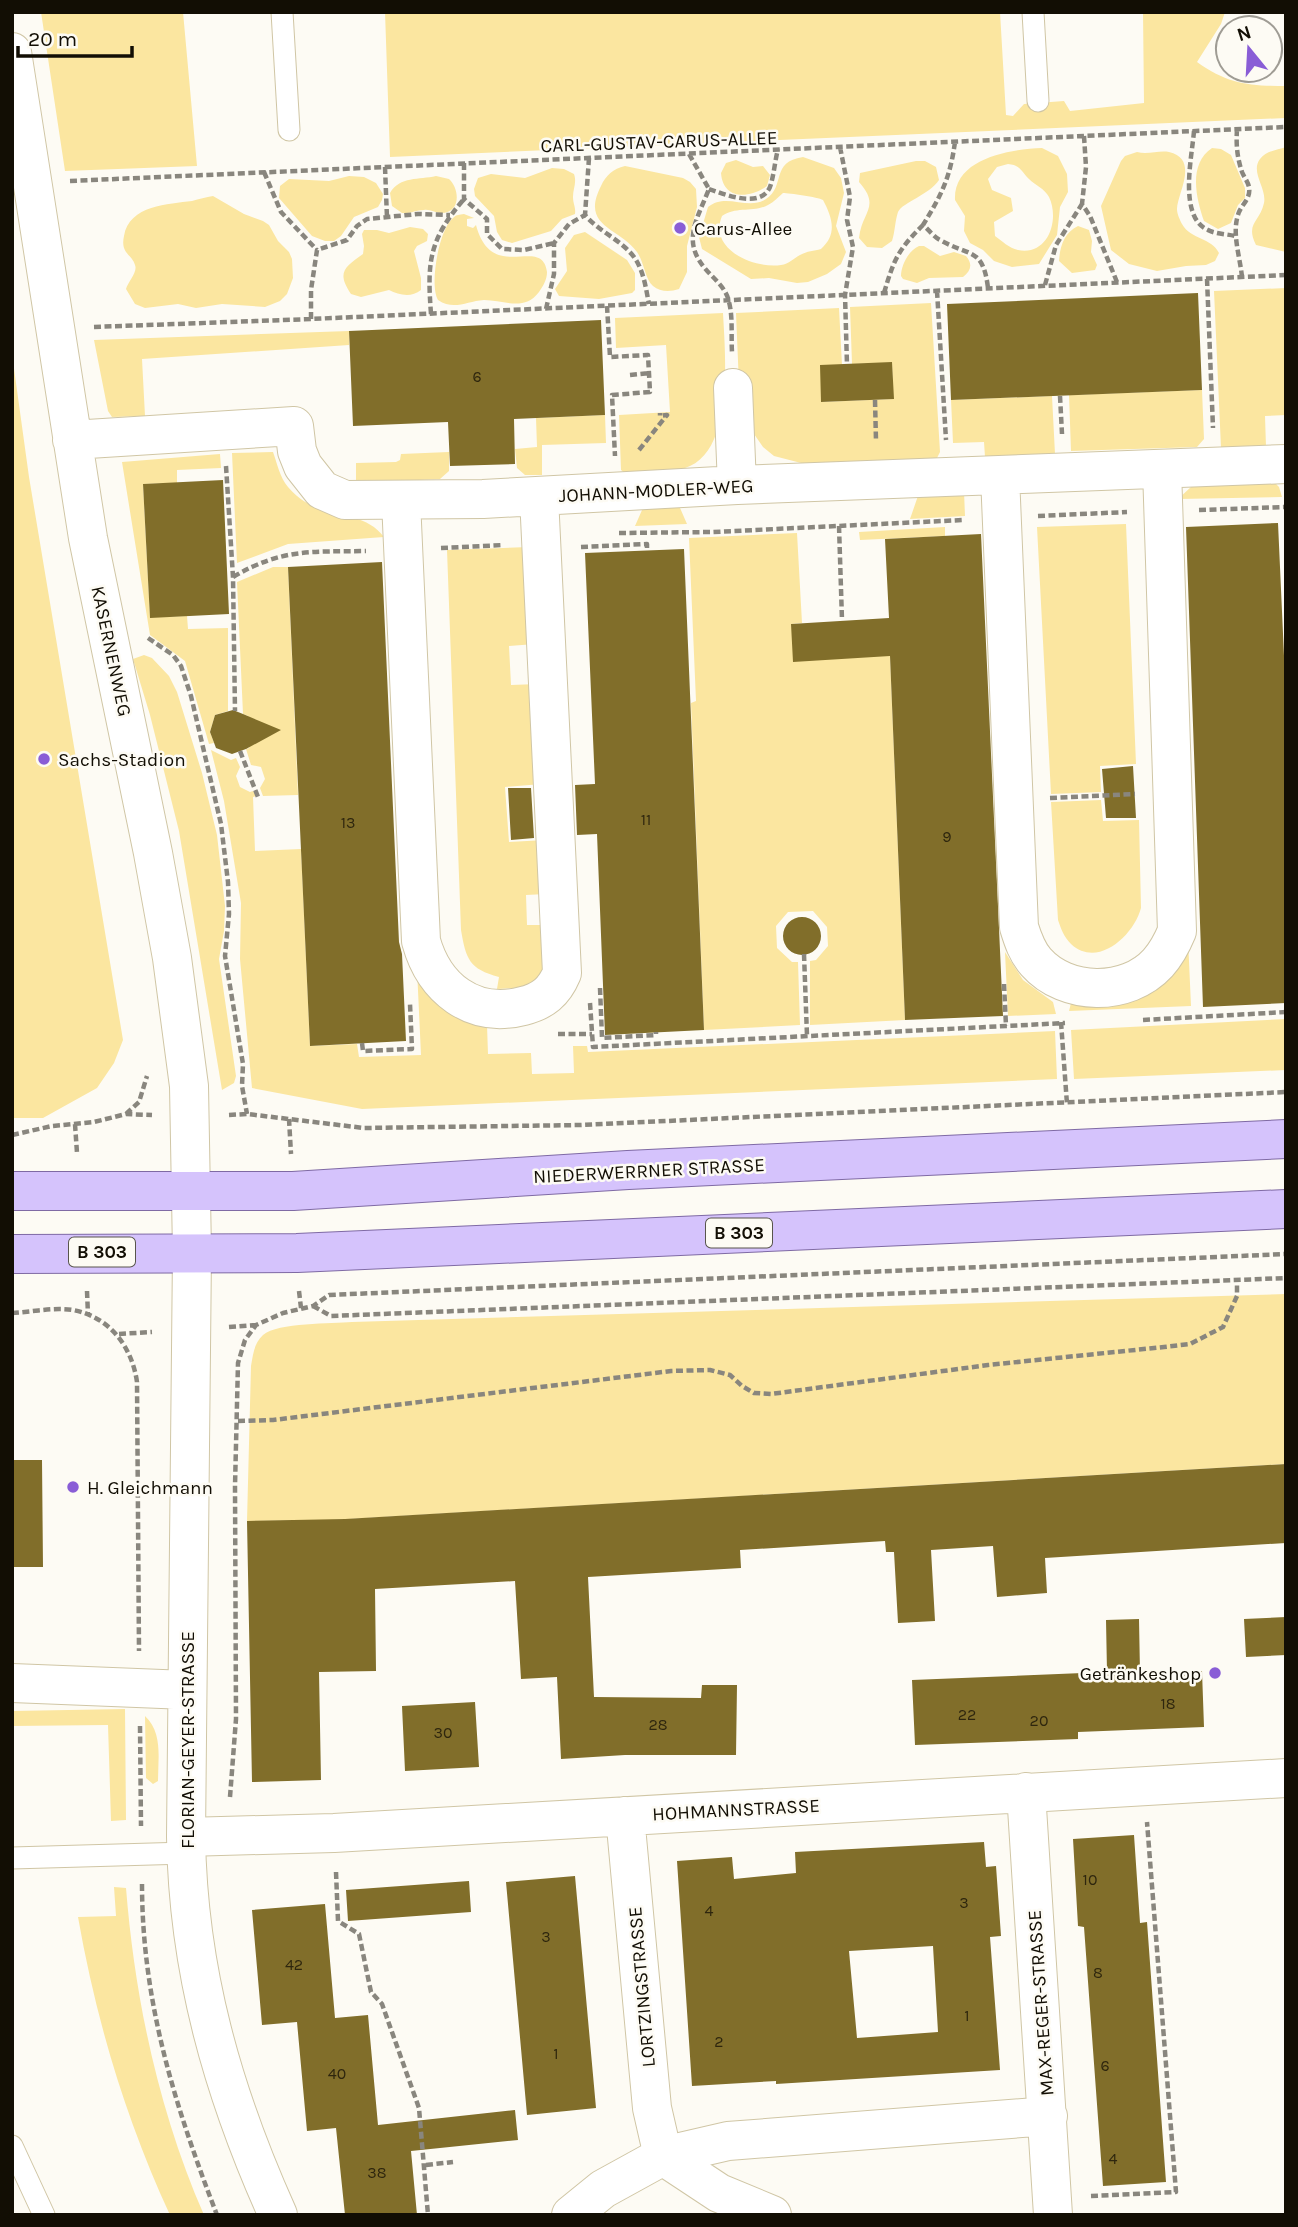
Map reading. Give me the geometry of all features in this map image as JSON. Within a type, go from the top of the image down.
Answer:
[{"type":"main road","name":"NIEDERWERRNER STRASSE","points":[[12,1191],[306,1191],[628,1170],[1286,1139]]},
{"type":"main road","name":"B 303","points":[[12,1254],[297,1253],[1286,1209]]},
{"type":"street","name":"KASERNENWEG","points":[[12,52],[89,537],[172,958],[189,1086],[192,1252]]},
{"type":"street","points":[[733,388],[737,485]]},
{"type":"street","name":"JOHANN-MODLER-WEG","points":[[72,440],[294,426],[297,451],[303,467],[322,490],[345,500],[401,501],[539,496],[617,485],[737,485],[948,479],[1286,464]]},
{"type":"street","points":[[1000,476],[1019,927],[1034,960],[1059,979],[1078,986],[1104,989],[1132,981],[1156,966],[1169,950],[1177,930],[1162,469]]},
{"type":"street","points":[[401,501],[421,941],[432,971],[449,990],[468,1002],[488,1009],[512,1009],[548,996],[562,972],[539,496]]},
{"type":"street","name":"FLORIAN-GEYER-STRASSE","points":[[192,1252],[186,1845],[192,1929],[200,1984],[212,2036],[243,2133],[278,2215]]},
{"type":"street","points":[[12,1683],[187,1690]]},
{"type":"street","name":"HOHMANNSTRASSE","points":[[186,1845],[228,1836],[334,1833],[1286,1777]]},
{"type":"street","name":"MAX-REGER-STRASSE","points":[[1026,1792],[1052,2203]]},
{"type":"street","name":"LORTZINGSTRASSE","points":[[625,1816],[652,2108],[663,2156]]},
{"type":"street","points":[[571,2215],[603,2189],[663,2156],[728,2141],[1048,2116]]},
{"type":"street","points":[[663,2156],[719,2193],[772,2215]]},
{"type":"lane","points":[[282,12],[289,130]]},
{"type":"lane","points":[[1033,12],[1038,101]]},
{"type":"lane","points":[[12,1858],[186,1845]]},
{"type":"lane","points":[[12,2146],[44,2215]]},
{"type":"path","name":"CARL-GUSTAV-CARUS-ALLEE","points":[[34,182],[1286,127]]},
{"type":"path","points":[[1237,129],[1236,152],[1249,187],[1235,236],[1242,277]]},
{"type":"path","points":[[1194,131],[1188,191],[1194,218],[1207,230],[1235,236]]},
{"type":"path","points":[[1045,286],[1056,245],[1082,204],[1086,167],[1084,136]]},
{"type":"path","points":[[884,293],[891,267],[902,246],[923,225],[941,195],[951,170],[955,141]]},
{"type":"path","points":[[840,147],[850,197],[847,220],[853,247],[845,295],[847,365]]},
{"type":"path","points":[[689,153],[709,190],[738,198],[751,198],[765,194],[771,185],[778,149]]},
{"type":"path","points":[[589,158],[585,215],[594,226],[626,249],[636,260],[643,275],[649,304]]},
{"type":"path","points":[[431,314],[430,264],[438,236],[450,215],[464,199],[464,163]]},
{"type":"path","points":[[385,167],[387,218]]},
{"type":"path","points":[[264,172],[281,212],[317,250]]},
{"type":"path","points":[[709,190],[694,227],[692,249],[704,268],[720,284],[729,300],[733,388]]},
{"type":"path","points":[[464,199],[486,219],[487,234],[502,249],[523,250],[554,243]]},
{"type":"path","points":[[1082,204],[1090,216],[1117,282]]},
{"type":"path","points":[[317,250],[347,240],[357,226],[367,219],[418,214],[450,215]]},
{"type":"path","points":[[546,309],[554,274],[554,243],[569,224],[585,215]]},
{"type":"path","points":[[923,225],[939,240],[965,249],[980,259],[985,269],[988,288]]},
{"type":"path","points":[[312,319],[311,290],[317,250]]},
{"type":"path","points":[[55,328],[431,314],[1286,275]]},
{"type":"path","points":[[1207,279],[1215,467]]},
{"type":"path","points":[[937,291],[948,479]]},
{"type":"path","points":[[607,306],[610,357],[648,355],[649,373],[650,392],[612,395],[619,533]]},
{"type":"path","points":[[630,375],[649,373]]},
{"type":"path","points":[[617,485],[667,415],[660,413]]},
{"type":"path","points":[[224,430],[233,577],[235,711]]},
{"type":"path","points":[[839,526],[842,621]]},
{"type":"path","points":[[606,534],[688,532]]},
{"type":"path","points":[[581,547],[646,544],[647,550]]},
{"type":"path","points":[[144,635],[173,655],[181,666],[191,696],[221,824],[229,914],[225,956],[243,1065],[247,1114]]},
{"type":"path","points":[[240,751],[258,797]]},
{"type":"path","points":[[1014,799],[1172,793]]},
{"type":"path","points":[[804,954],[807,1036]]},
{"type":"path","points":[[1059,979],[1067,1104]]},
{"type":"path","points":[[600,987],[602,1038],[656,1035],[656,1032]]},
{"type":"path","points":[[362,1043],[363,1051],[412,1049],[409,1000]]},
{"type":"path","points":[[1130,1020],[1286,1012]]},
{"type":"path","points":[[559,1035],[592,1034],[593,1047],[1075,1023]]},
{"type":"path","points":[[229,1115],[247,1114],[364,1128],[581,1125],[1286,1092]]},
{"type":"path","points":[[12,1135],[126,1114],[153,1115]]},
{"type":"path","points":[[289,1119],[291,1158]]},
{"type":"path","points":[[75,1124],[77,1161]]},
{"type":"path","points":[[220,1328],[256,1325],[283,1313],[313,1306],[329,1296],[1286,1254]]},
{"type":"path","points":[[313,1306],[331,1316],[1286,1278]]},
{"type":"path","points":[[238,1421],[273,1420],[671,1371],[710,1370],[730,1375],[754,1393],[771,1394],[988,1365],[1164,1348],[1189,1344],[1223,1327],[1237,1296],[1237,1280]]},
{"type":"path","points":[[86,1281],[88,1315]]},
{"type":"path","points":[[12,1313],[73,1310],[88,1315],[118,1334],[153,1332]]},
{"type":"path","points":[[228,1836],[236,1719],[235,1486],[238,1363],[245,1340],[256,1325]]},
{"type":"path","points":[[1052,2203],[1176,2192],[1145,1786]]},
{"type":"path","points":[[334,1833],[338,1921],[359,1934],[371,1992],[382,2004],[419,2108],[426,2165],[428,2215]]},
{"type":"path","points":[[426,2165],[453,2162]]},
{"type":"shaded area","points":[[41,12],[183,12],[197,166],[65,171]]},
{"type":"shaded area","points":[[385,12],[1000,12],[1006,115],[1013,116],[1024,104],[1064,101],[1070,111],[1144,103],[1143,12],[1225,12],[1214,14],[1214,35],[1197,62],[1214,72],[1214,84],[1286,86],[1286,118],[390,157]]},
{"type":"shaded area","points":[[1286,147],[1286,252],[1256,245],[1252,232],[1264,203],[1257,164],[1265,154]]},
{"type":"shaded area","points":[[1042,148],[1058,156],[1067,174],[1068,192],[1060,207],[1057,235],[1039,264],[1012,267],[994,261],[983,250],[970,243],[964,231],[965,216],[955,200],[957,186],[963,174],[986,159],[1015,151]],"holes":[[[997,167],[1018,167],[1045,192],[1052,206],[1049,234],[1044,242],[1028,250],[1015,249],[995,236],[994,222],[1013,211],[1011,198],[992,190],[988,179]]]},
{"type":"shaded area","points":[[1212,148],[1221,149],[1231,155],[1245,188],[1245,198],[1238,205],[1231,223],[1218,229],[1204,221],[1196,182],[1200,163]]},
{"type":"shaded area","points":[[1137,152],[1169,152],[1183,162],[1185,178],[1178,203],[1178,215],[1190,233],[1215,248],[1219,253],[1215,261],[1206,265],[1157,271],[1129,264],[1111,250],[1101,206],[1121,161],[1125,156]]},
{"type":"shaded area","points":[[803,157],[834,168],[841,178],[844,193],[836,226],[846,252],[841,264],[808,282],[751,279],[702,249],[699,237],[708,207],[722,201],[752,203],[766,199],[776,188],[782,169],[793,160]],"holes":[[[783,193],[823,200],[832,225],[826,243],[821,249],[803,254],[784,264],[759,264],[736,255],[722,239],[719,228],[722,216],[733,211],[762,207]]]},
{"type":"shaded area","points":[[736,160],[753,167],[763,166],[770,175],[767,186],[745,195],[726,188],[721,173],[726,163]]},
{"type":"shaded area","points":[[925,161],[936,167],[939,180],[929,190],[901,208],[892,241],[882,248],[867,247],[859,238],[869,204],[869,198],[859,182],[860,173]]},
{"type":"shaded area","points":[[625,166],[683,178],[696,189],[697,207],[687,246],[687,272],[679,289],[665,291],[653,286],[637,252],[598,218],[596,200],[603,182],[613,171]]},
{"type":"shaded area","points":[[552,168],[564,169],[574,174],[575,214],[562,219],[551,231],[512,243],[502,240],[497,232],[494,216],[475,196],[474,189],[478,178],[491,174],[525,178]]},
{"type":"shaded area","points":[[349,176],[364,177],[376,183],[383,194],[382,200],[378,207],[354,217],[341,236],[334,241],[312,236],[279,198],[280,186],[289,179],[329,181]]},
{"type":"shaded area","points":[[436,176],[449,179],[457,194],[455,205],[448,212],[426,210],[402,213],[392,206],[390,193],[399,184]]},
{"type":"shaded area","points":[[213,196],[269,225],[292,259],[293,278],[287,294],[280,301],[265,307],[222,304],[196,308],[178,304],[145,308],[135,304],[126,289],[136,268],[124,247],[127,226],[142,212],[151,208]]},
{"type":"shaded area","points":[[464,214],[474,218],[467,219],[467,226],[473,228],[476,225],[483,243],[493,252],[504,256],[536,257],[543,262],[546,278],[533,298],[527,302],[513,304],[484,300],[450,305],[438,300],[435,293],[435,270],[443,233],[456,216]]},
{"type":"shaded area","points":[[1078,226],[1089,230],[1091,252],[1097,265],[1095,270],[1072,273],[1059,261],[1066,236]]},
{"type":"shaded area","points":[[410,227],[423,229],[428,234],[427,241],[417,246],[414,251],[421,278],[421,290],[409,295],[389,290],[361,297],[351,294],[343,275],[347,267],[363,254],[364,230],[389,233]]},
{"type":"shaded area","points":[[585,232],[627,260],[635,273],[635,290],[632,293],[599,299],[559,296],[555,289],[567,271],[565,248],[574,235]]},
{"type":"shaded area","points":[[919,246],[924,246],[940,256],[954,252],[966,256],[970,262],[968,272],[963,277],[929,278],[917,283],[903,279],[901,272],[904,263],[909,254]]},
{"type":"shaded area","points":[[1286,288],[1286,415],[1265,416],[1266,447],[1221,448],[1214,291]]},
{"type":"shaded area","points":[[931,303],[940,452],[936,460],[805,464],[774,456],[763,447],[754,434],[739,385],[736,313],[839,308],[842,365],[821,402],[893,399],[892,363],[852,364],[850,307]]},
{"type":"shaded area","points":[[723,313],[724,397],[714,439],[704,455],[683,469],[625,473],[621,470],[619,415],[670,412],[666,345],[616,348],[615,318]]},
{"type":"shaded area","points":[[349,331],[349,345],[142,359],[145,416],[112,417],[108,411],[94,340]]},
{"type":"shaded area","name":"Sachs-Stadion","points":[[12,354],[29,477],[123,1040],[114,1063],[97,1088],[43,1118],[12,1118]]},
{"type":"shaded area","points":[[1202,390],[1204,439],[1197,447],[1071,451],[1069,395]]},
{"type":"shaded area","points":[[1052,396],[1055,454],[985,457],[984,442],[953,443],[951,400]]},
{"type":"shaded area","points":[[605,415],[606,443],[542,445],[542,475],[525,475],[517,468],[515,449],[537,447],[536,418]]},
{"type":"shaded area","points":[[273,452],[283,479],[300,498],[312,506],[364,521],[375,527],[384,537],[288,544],[237,563],[232,453]]},
{"type":"shaded area","points":[[449,452],[449,471],[440,479],[356,483],[356,463],[396,462],[400,460],[401,454]]},
{"type":"shaded area","points":[[220,454],[221,468],[177,470],[177,483],[143,484],[150,617],[187,616],[188,629],[228,628],[228,711],[215,715],[210,732],[214,743],[209,744],[185,661],[150,635],[122,462]]},
{"type":"shaded area","points":[[1271,479],[1279,487],[1282,497],[1178,499],[1191,487]]},
{"type":"shaded area","points":[[964,491],[965,516],[910,519],[919,493]]},
{"type":"shaded area","points":[[646,501],[677,501],[687,524],[635,526]]},
{"type":"shaded area","points":[[1126,524],[1136,764],[1100,766],[1101,792],[1051,794],[1037,527]]},
{"type":"shaded area","points":[[945,527],[945,536],[860,540],[859,532]]},
{"type":"shaded area","points":[[797,533],[802,623],[791,624],[890,656],[905,1020],[810,1025],[810,961],[816,960],[828,946],[827,927],[813,911],[788,912],[776,926],[777,948],[792,962],[798,962],[800,1025],[704,1030],[691,703],[696,701],[689,538]]},
{"type":"shaded area","points":[[529,547],[535,644],[509,646],[511,685],[538,684],[542,784],[505,787],[509,842],[545,840],[546,894],[526,895],[527,925],[547,925],[547,970],[529,987],[497,989],[499,977],[481,970],[467,956],[461,930],[447,550]]},
{"type":"shaded area","points":[[273,567],[288,567],[298,795],[263,796],[260,788],[265,779],[261,767],[251,765],[246,749],[249,748],[254,732],[248,716],[243,714],[237,582]]},
{"type":"shaded area","points":[[144,655],[152,658],[169,676],[177,692],[202,773],[217,835],[225,906],[219,959],[236,1076],[234,1083],[222,1090],[179,831],[133,659]]},
{"type":"shaded area","points":[[211,750],[231,760],[236,758],[240,767],[236,776],[240,787],[253,791],[256,796],[253,797],[255,851],[301,849],[310,1046],[357,1044],[359,1057],[421,1055],[417,969],[487,1025],[488,1054],[531,1053],[532,1074],[574,1073],[573,1046],[587,1046],[588,1052],[1055,1031],[1057,1079],[362,1109],[252,1088],[240,959],[241,903],[224,801]]},
{"type":"shaded area","points":[[1101,800],[1103,821],[1139,820],[1141,908],[1131,929],[1123,938],[1114,946],[1092,953],[1081,951],[1071,944],[1058,920],[1051,802]]},
{"type":"shaded area","points":[[1188,939],[1191,1006],[1069,1011],[1072,999]]},
{"type":"shaded area","points":[[1005,952],[1023,980],[1053,1002],[1056,1014],[1008,1016]]},
{"type":"shaded area","points":[[1286,1019],[1286,1070],[1074,1079],[1071,1030]]},
{"type":"shaded area","points":[[1286,1294],[1286,1464],[332,1520],[247,1521],[251,1366],[254,1349],[260,1338],[280,1328],[352,1322]]},
{"type":"shaded area","points":[[125,1709],[126,1820],[111,1821],[108,1725],[12,1726],[12,1711]]},
{"type":"shaded area","points":[[145,1716],[155,1730],[158,1746],[158,1781],[153,1784],[146,1778]]},
{"type":"shaded area","points":[[114,1887],[126,1888],[136,1972],[152,2055],[174,2136],[204,2215],[170,2215],[126,2106],[103,2032],[78,1917],[116,1916]]},
{"type":"building","points":[[1198,293],[1202,390],[951,400],[947,304]]},
{"type":"building","points":[[601,320],[605,415],[514,419],[515,464],[450,466],[448,422],[353,426],[349,331]]},
{"type":"building","points":[[892,362],[894,399],[821,402],[820,365]]},
{"type":"building","points":[[223,480],[229,614],[150,618],[143,484]]},
{"type":"building","points":[[1278,523],[1286,700],[1286,1003],[1203,1007],[1186,527]]},
{"type":"building","points":[[981,534],[1003,1016],[905,1020],[890,656],[793,662],[791,624],[889,618],[885,539]]},
{"type":"building","points":[[684,549],[704,1030],[605,1035],[597,834],[577,835],[575,785],[595,784],[585,553]]},
{"type":"building","points":[[382,562],[406,1041],[310,1046],[288,567]]},
{"type":"building","points":[[233,710],[281,730],[232,754],[216,748],[210,732],[215,715]]},
{"type":"building","points":[[1133,766],[1136,818],[1106,818],[1102,769]]},
{"type":"building","points":[[508,788],[531,788],[534,838],[511,840]]},
{"type":"building","points":[[802,917],[816,922],[821,936],[816,950],[802,955],[788,950],[783,936],[788,922]]},
{"type":"building","points":[[12,1460],[42,1460],[43,1567],[12,1567]]},
{"type":"building","points":[[1286,1464],[1286,1543],[1045,1558],[1047,1593],[997,1597],[993,1546],[931,1550],[935,1621],[898,1623],[894,1552],[886,1552],[885,1541],[740,1550],[741,1568],[588,1577],[594,1697],[701,1698],[702,1685],[737,1685],[736,1755],[625,1755],[561,1759],[557,1677],[521,1679],[515,1581],[375,1589],[376,1671],[319,1672],[321,1780],[252,1782],[247,1521],[345,1519]]},
{"type":"building","points":[[1286,1617],[1286,1655],[1246,1657],[1244,1619]]},
{"type":"building","points":[[1139,1619],[1140,1673],[1202,1671],[1204,1727],[1078,1732],[1078,1739],[915,1745],[912,1680],[1107,1672],[1106,1620]]},
{"type":"building","points":[[475,1702],[479,1767],[405,1771],[402,1706]]},
{"type":"building","points":[[1134,1835],[1140,1923],[1147,1922],[1166,2182],[1103,2186],[1084,1927],[1078,1926],[1073,1839]]},
{"type":"building","points":[[984,1842],[986,1867],[996,1866],[1001,1936],[990,1937],[1000,2070],[776,2084],[776,2081],[692,2086],[677,1861],[732,1857],[734,1879],[796,1873],[795,1852]],"holes":[[[933,1946],[938,2032],[857,2038],[849,1951]]]},
{"type":"building","points":[[575,1876],[596,2108],[527,2115],[506,1882]]},
{"type":"building","points":[[469,1881],[471,1912],[348,1921],[346,1890]]},
{"type":"building","points":[[325,1904],[335,2018],[368,2015],[378,2125],[515,2110],[518,2140],[411,2151],[417,2215],[345,2215],[336,2128],[307,2131],[297,2022],[262,2025],[252,1910]]},
{"type":"place","name":"Carus-Allee","points":[[680,228]]},
{"type":"place","name":"Sachs-Stadion","points":[[44,759]]},
{"type":"place","name":"H. Gleichmann","points":[[73,1487]]},
{"type":"place","name":"Getränkeshop","points":[[1215,1673]]}]
